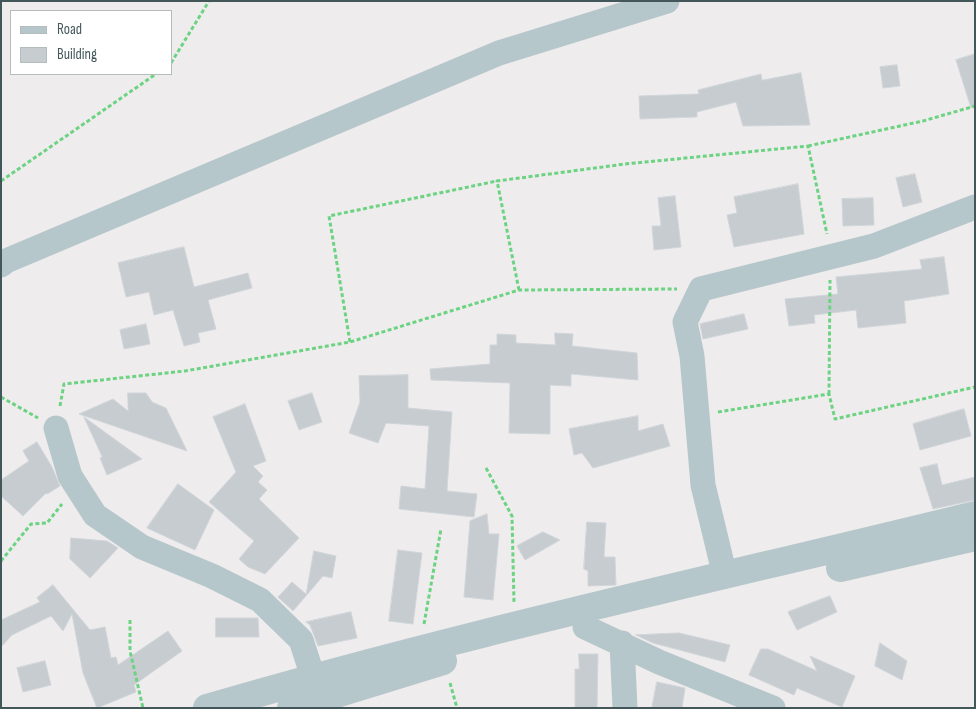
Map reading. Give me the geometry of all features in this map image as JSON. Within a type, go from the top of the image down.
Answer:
[{"type":"street","points":[[1,265],[6,261],[499,53],[667,1]]},
{"type":"street","points":[[724,576],[703,484],[692,356],[685,322],[702,289],[874,246],[975,206]]},
{"type":"street","points":[[56,428],[70,476],[95,514],[142,548],[212,576],[260,600],[301,640],[313,677]]},
{"type":"street","points":[[207,708],[419,649],[975,515]]},
{"type":"street","points":[[291,708],[444,661],[975,536]]},
{"type":"street","points":[[585,627],[659,662],[773,708]]},
{"type":"street","points":[[622,643],[625,708]]},
{"type":"path","points":[[172,62],[209,1]]},
{"type":"path","points":[[1,181],[155,75]]},
{"type":"path","points":[[350,342],[329,216],[497,181],[625,164],[808,146],[923,121],[975,106]]},
{"type":"path","points":[[808,146],[832,256],[828,314],[829,394],[835,419],[975,387]]},
{"type":"path","points":[[497,181],[519,290]]},
{"type":"path","points":[[1,397],[56,428],[64,384],[186,371],[350,342],[519,290],[702,289]]},
{"type":"path","points":[[698,415],[829,394]]},
{"type":"path","points":[[486,468],[512,516],[515,625]]},
{"type":"path","points":[[1,561],[31,524],[46,523],[77,486]]},
{"type":"path","points":[[419,649],[441,529]]},
{"type":"path","points":[[130,620],[130,651],[143,708]]},
{"type":"building","points":[[975,54],[975,107],[971,108],[956,60]]},
{"type":"building","points":[[897,65],[900,86],[883,88],[880,67]]},
{"type":"building","points":[[801,73],[810,125],[743,126],[736,102],[697,112],[697,117],[640,119],[639,96],[699,94],[698,90],[761,74],[762,80]]},
{"type":"building","points":[[915,174],[922,202],[903,207],[896,178]]},
{"type":"building","points":[[798,184],[804,234],[734,247],[727,215],[737,213],[734,197]]},
{"type":"building","points":[[675,196],[681,247],[654,250],[652,226],[661,226],[658,198]]},
{"type":"building","points":[[873,198],[874,225],[843,226],[842,199]]},
{"type":"building","points":[[184,247],[194,287],[248,273],[252,288],[208,300],[216,329],[198,333],[200,342],[184,346],[173,310],[154,315],[149,292],[126,297],[118,263]]},
{"type":"building","points":[[944,257],[949,294],[904,301],[906,323],[858,328],[856,310],[814,315],[815,323],[789,326],[785,299],[838,294],[836,277],[922,269],[920,260]]},
{"type":"building","points":[[744,314],[748,329],[703,339],[700,324]]},
{"type":"building","points":[[146,324],[150,344],[124,349],[120,330]]},
{"type":"building","points":[[555,333],[573,334],[572,346],[637,353],[638,380],[571,374],[571,386],[550,385],[550,434],[509,433],[510,383],[431,380],[430,369],[490,364],[490,345],[497,345],[497,334],[516,335],[516,343],[555,345]]},
{"type":"building","points":[[408,375],[408,408],[452,412],[447,491],[477,494],[474,517],[399,509],[401,486],[425,489],[429,426],[386,423],[378,443],[349,433],[360,402],[359,376]]},
{"type":"building","points":[[128,393],[146,393],[152,402],[166,408],[187,451],[79,414],[113,399],[128,411]]},
{"type":"building","points":[[312,393],[322,422],[299,430],[288,401]]},
{"type":"building","points":[[245,404],[266,461],[253,466],[263,476],[258,482],[267,490],[259,499],[299,538],[265,574],[248,567],[239,559],[254,541],[209,502],[236,472],[213,417]]},
{"type":"building","points":[[964,409],[971,436],[920,450],[913,424]]},
{"type":"building","points":[[638,416],[638,431],[663,424],[670,446],[593,468],[582,453],[574,455],[569,429]]},
{"type":"building","points":[[84,417],[142,459],[107,475],[100,458],[102,457]]},
{"type":"building","points":[[37,442],[52,467],[60,486],[46,493],[23,516],[1,496],[1,480],[29,461],[23,451]]},
{"type":"building","points":[[937,464],[942,485],[975,477],[975,500],[933,509],[920,468]]},
{"type":"building","points":[[178,484],[214,510],[195,550],[147,528]]},
{"type":"building","points":[[487,514],[489,534],[499,534],[493,600],[464,597],[470,521]]},
{"type":"building","points":[[587,522],[606,523],[604,557],[615,557],[616,585],[588,586],[588,571],[584,569]]},
{"type":"building","points":[[543,532],[560,540],[525,560],[517,546]]},
{"type":"building","points":[[71,538],[107,541],[118,548],[90,578],[70,559]]},
{"type":"building","points":[[398,550],[422,553],[413,624],[389,621]]},
{"type":"building","points":[[314,551],[336,556],[332,578],[323,576],[293,611],[278,597],[292,582],[306,594]]},
{"type":"building","points":[[53,585],[90,630],[105,627],[111,658],[116,657],[118,665],[168,631],[182,651],[134,685],[136,692],[97,708],[83,673],[72,614],[63,631],[51,616],[12,635],[1,647],[1,620],[40,602],[37,598]]},
{"type":"building","points":[[830,596],[837,612],[797,630],[788,612]]},
{"type":"building","points":[[351,612],[357,638],[318,646],[310,625],[306,622]]},
{"type":"building","points":[[216,618],[258,618],[259,637],[216,637]]},
{"type":"building","points":[[679,633],[730,645],[725,662],[653,643],[636,635]]},
{"type":"building","points":[[880,643],[907,661],[902,680],[875,666]]},
{"type":"building","points":[[761,649],[768,649],[817,671],[810,656],[855,676],[842,707],[797,688],[794,695],[749,675]]},
{"type":"building","points":[[579,654],[598,654],[597,708],[575,708],[575,669],[579,669]]},
{"type":"building","points":[[45,661],[51,685],[23,692],[17,668]]},
{"type":"building","points":[[657,682],[685,688],[682,708],[652,708]]}]
